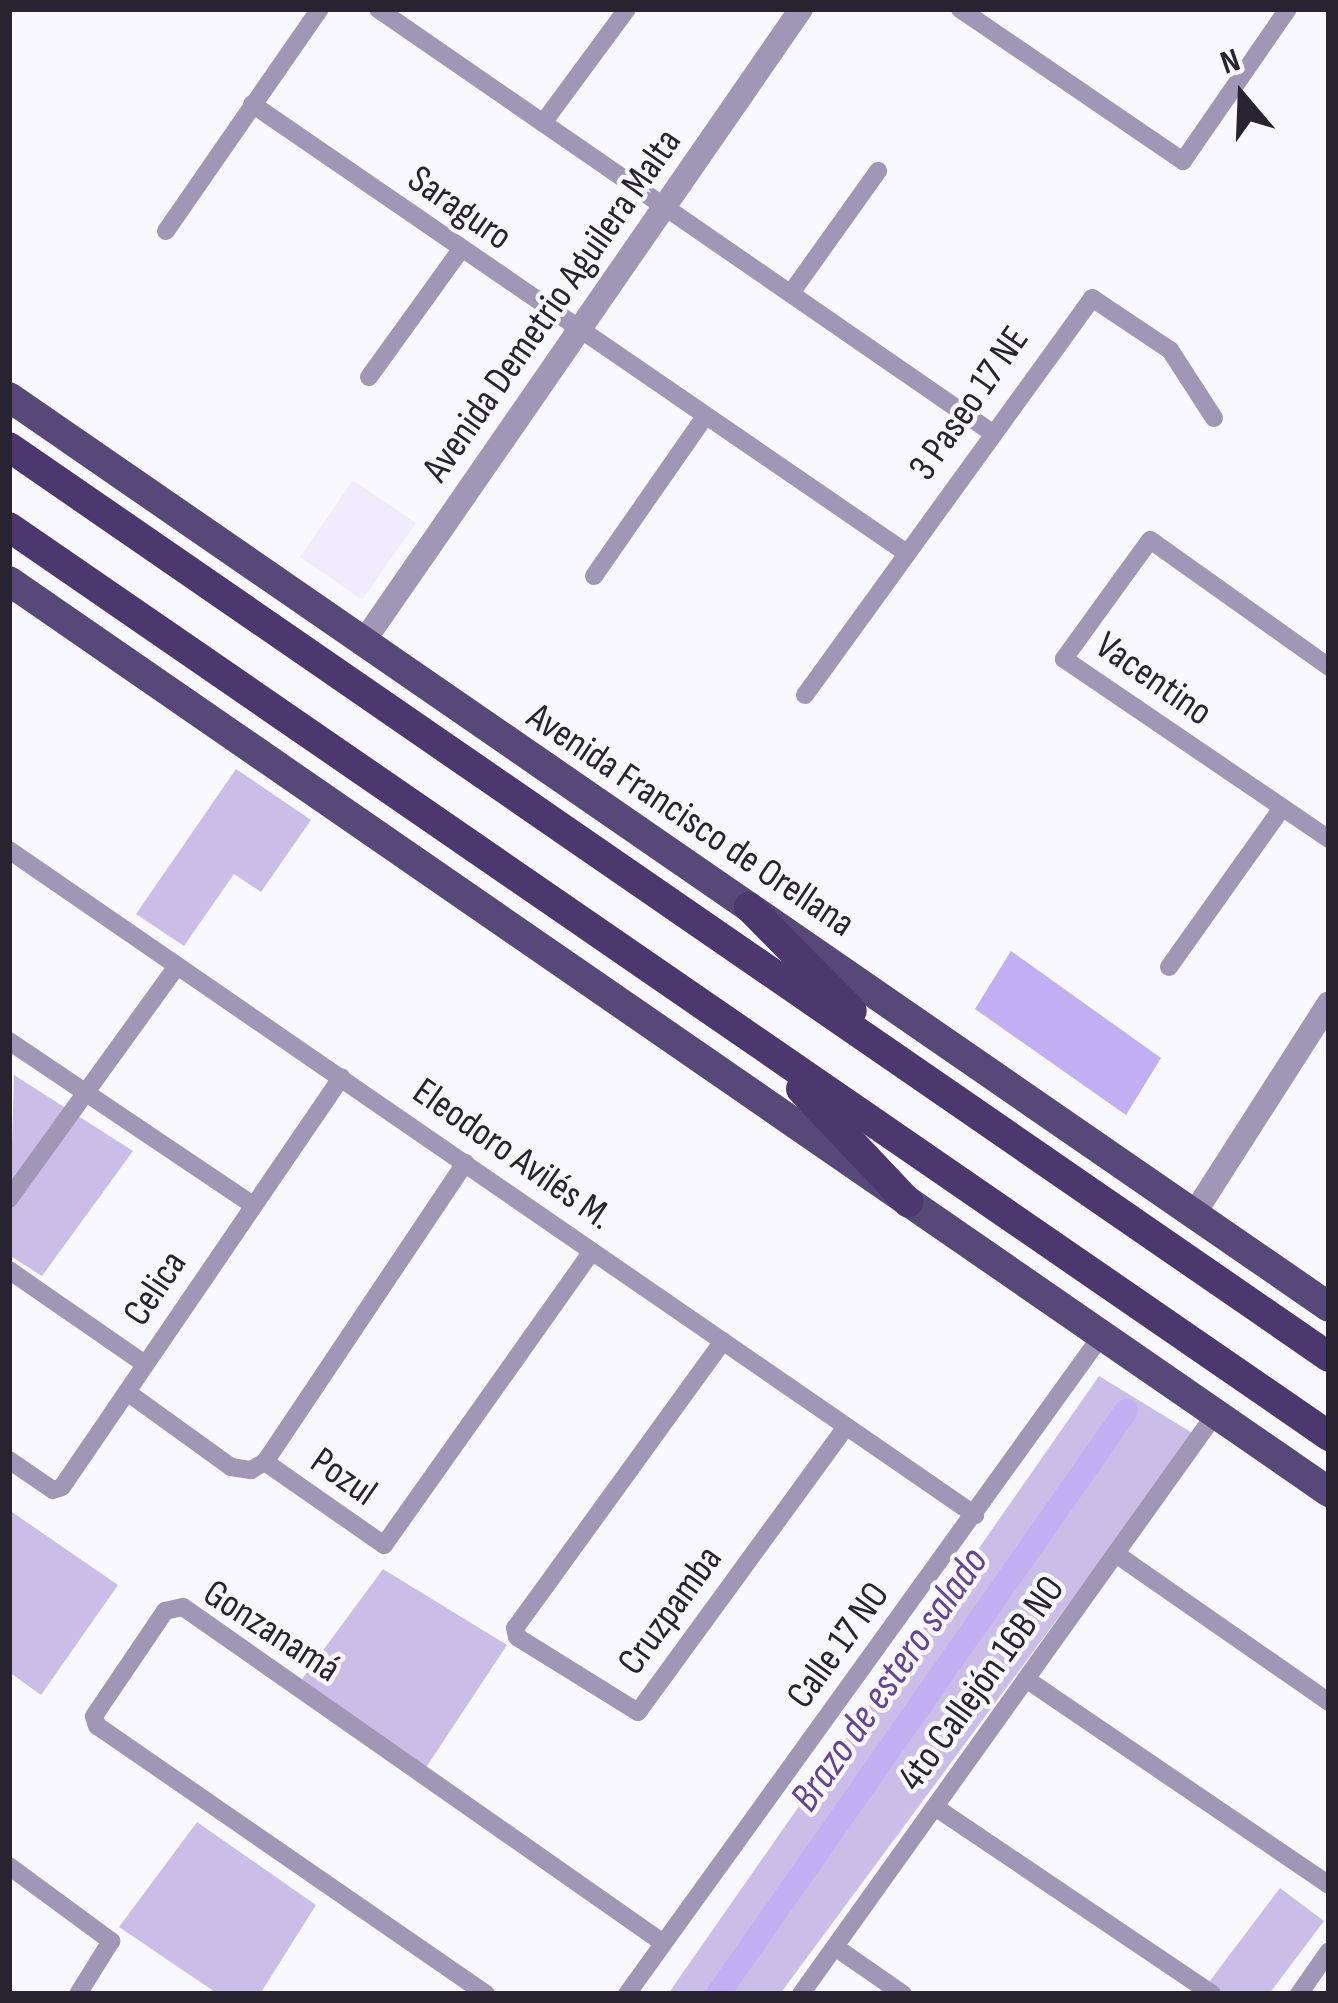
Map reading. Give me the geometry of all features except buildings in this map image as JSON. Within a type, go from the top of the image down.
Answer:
[{"type":"highway","name":"Avenida Francisco de Orellana","points":[[9,447],[895,1053],[1329,1357]]},
{"type":"highway","points":[[9,527],[1329,1436]]},
{"type":"highway","points":[[749,907],[895,1053]]},
{"type":"highway","points":[[760,1046],[908,1202]]},
{"type":"main road","name":"Avenida Francisco de Orellana","points":[[9,397],[1329,1307]]},
{"type":"main road","points":[[9,581],[1329,1492]]},
{"type":"street","points":[[166,232],[320,9]]},
{"type":"street","points":[[378,9],[991,432]]},
{"type":"street","points":[[543,123],[627,9]]},
{"type":"street","name":"Avenida Demetrio Aguilera Malta","points":[[362,644],[801,9]]},
{"type":"street","points":[[960,9],[1183,161],[1288,9]]},
{"type":"street","name":"Saraguro","points":[[252,104],[905,552]]},
{"type":"street","points":[[791,293],[878,171]]},
{"type":"street","points":[[369,377],[460,251]]},
{"type":"street","name":"3 Paseo 17 NE","points":[[805,695],[1092,298],[1170,350],[1214,418]]},
{"type":"street","points":[[594,576],[704,418]]},
{"type":"street","name":"Vacentino","points":[[1329,667],[1150,540],[1064,659],[1329,838]]},
{"type":"street","points":[[1169,967],[1282,808]]},
{"type":"street","name":"Eleodoro Avilés M.","points":[[9,850],[976,1515]]},
{"type":"street","points":[[9,1199],[177,967]]},
{"type":"street","points":[[1194,1214],[1329,1003]]},
{"type":"street","points":[[9,1041],[253,1205]]},
{"type":"street","name":"Celica","points":[[9,1460],[58,1490],[342,1077]]},
{"type":"street","name":"Pozul","points":[[465,1163],[265,1462],[384,1545],[592,1251]]},
{"type":"street","points":[[9,1270],[145,1364]]},
{"type":"street","name":"Calle 17 NO","points":[[627,1994],[1102,1335]]},
{"type":"street","name":"Cruzpamba","points":[[723,1341],[515,1628],[517,1637],[638,1712],[846,1427]]},
{"type":"street","points":[[127,1392],[231,1467],[251,1470],[265,1462]]},
{"type":"street","name":"4to Callejón 16B NO","points":[[801,1994],[1216,1413]]},
{"type":"street","points":[[1116,1554],[1329,1702]]},
{"type":"street","name":"Gonzanamá","points":[[486,1994],[97,1726],[94,1716],[165,1611],[183,1607],[662,1942]]},
{"type":"street","points":[[1026,1679],[1329,1885]]},
{"type":"street","points":[[934,1807],[1212,1994]]},
{"type":"street","points":[[9,1866],[111,1941],[78,1994]]},
{"type":"street","points":[[835,1947],[903,1994]]},
{"type":"street","points":[[1299,1994],[1329,1951]]},
{"type":"shaded area","points":[[353,480],[416,523],[362,600],[300,557]]},
{"type":"shaded area","points":[[236,769],[311,820],[261,892],[234,874],[184,946],[136,914]]},
{"type":"shaded area","points":[[1011,951],[1161,1058],[1126,1115],[975,1009]]},
{"type":"shaded area","points":[[14,1075],[133,1151],[42,1276],[9,1255]]},
{"type":"shaded area","points":[[1099,1376],[1194,1434],[780,1994],[668,1994]]},
{"type":"shaded area","points":[[9,1510],[118,1585],[41,1695],[9,1672]]},
{"type":"shaded area","points":[[383,1569],[507,1645],[425,1769],[299,1683]]},
{"type":"shaded area","points":[[197,1822],[316,1905],[260,1994],[218,1994],[119,1927]]},
{"type":"shaded area","points":[[1280,1888],[1324,1921],[1269,1994],[1225,1994],[1209,1982]]},
{"type":"waterway","name":"Brazo de estero salado","points":[[718,1994],[1126,1411]]}]
